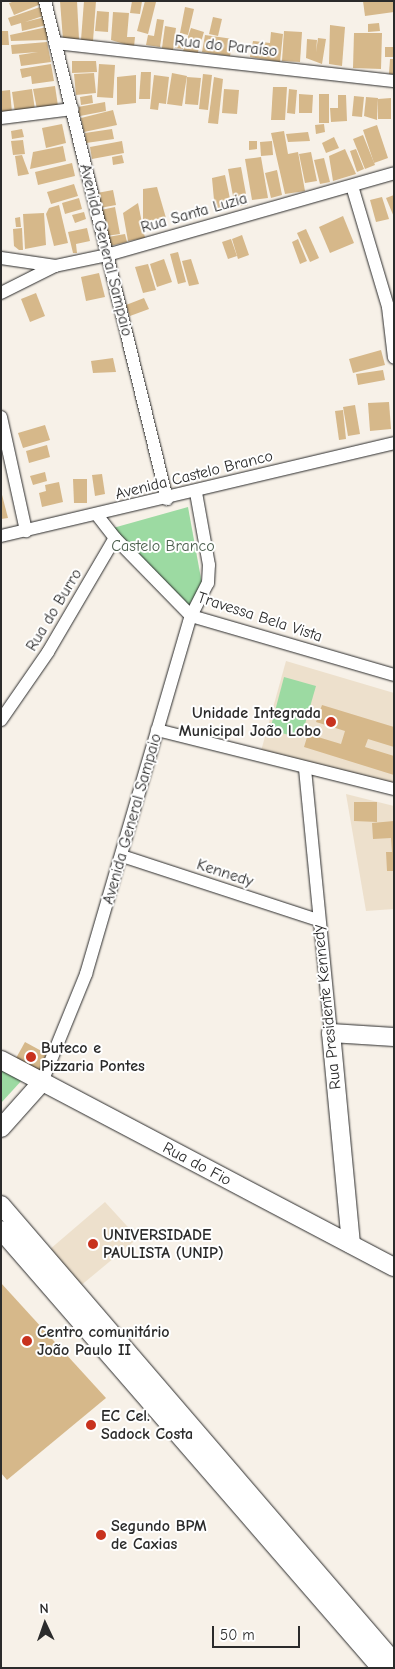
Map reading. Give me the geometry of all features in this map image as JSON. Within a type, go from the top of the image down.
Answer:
[{"type":"main road","points":[[332,1033],[394,1036]]},
{"type":"main road","name":"Rua Presidente Kennedy","points":[[332,1033],[350,1244]]},
{"type":"main road","name":"Rua do Fio","points":[[1,1060],[394,1267]]},
{"type":"main road","name":"Avenida General Sampaio","points":[[1,1128],[42,1082]]},
{"type":"main road","points":[[1,1205],[152,1394],[285,1546],[383,1666]]},
{"type":"main road","points":[[1,1230],[152,1394]]},
{"type":"street","name":"Avenida General Sampaio","points":[[45,1],[167,499]]},
{"type":"street","name":"Rua do Paraíso","points":[[55,43],[394,81]]},
{"type":"street","points":[[1,118],[72,109]]},
{"type":"street","name":"Rua Santa Luzia","points":[[1,258],[55,266],[107,255],[394,173]]},
{"type":"street","points":[[352,186],[388,307],[394,358]]},
{"type":"street","points":[[1,293],[55,266]]},
{"type":"street","points":[[1,417],[26,531]]},
{"type":"street","name":"Avenida Castelo Branco","points":[[1,536],[167,499],[394,443]]},
{"type":"street","name":"Avenida General Sampaio","points":[[42,1082],[82,983],[122,856],[191,616],[209,573],[196,492]]},
{"type":"street","points":[[97,515],[115,538]]},
{"type":"street","name":"Travessa Bela Vista","points":[[115,538],[191,616],[394,675]]},
{"type":"street","name":"Rua do Burro","points":[[1,720],[48,652],[115,538]]},
{"type":"street","points":[[157,730],[305,769],[394,789]]},
{"type":"street","name":"Rua Presidente Kennedy","points":[[305,769],[318,920],[332,1033]]},
{"type":"street","name":"Kennedy","points":[[122,856],[318,920]]},
{"type":"shaded area","name":"Unidade Integrada Municipal João Lobo","points":[[286,661],[394,693],[394,783],[261,751]]},
{"type":"shaded area","points":[[346,794],[394,806],[394,909],[366,911]]},
{"type":"shaded area","name":"UNIVERSIDADE PAULISTA (UNIP)","points":[[105,1202],[138,1238],[79,1287],[49,1250]]},
{"type":"green space","name":"Castelo Branco","points":[[188,507],[202,584],[186,610],[113,528]]},
{"type":"green space","points":[[284,677],[316,686],[301,738],[270,730]]},
{"type":"green space","points":[[1,1067],[23,1079],[1,1103]]},
{"type":"building","points":[[15,1],[40,1],[41,4],[14,15],[9,3]]},
{"type":"building","points":[[60,1],[77,1],[79,39],[63,40]]},
{"type":"building","points":[[84,1],[96,1],[93,41],[81,40]]},
{"type":"building","points":[[132,1],[142,1],[140,14],[130,13]]},
{"type":"building","points":[[145,1],[156,2],[148,34],[137,31]]},
{"type":"building","points":[[363,1],[394,1],[394,12],[365,16]]},
{"type":"building","points":[[40,7],[43,16],[25,22],[45,17],[47,25],[22,31],[21,23],[11,26],[8,18]]},
{"type":"building","points":[[185,7],[194,9],[188,35],[180,33]]},
{"type":"building","points":[[97,11],[109,12],[108,32],[95,31]]},
{"type":"building","points":[[113,12],[129,13],[127,37],[135,37],[134,47],[111,40]]},
{"type":"building","points":[[213,17],[222,19],[218,36],[209,34]]},
{"type":"building","points":[[157,19],[164,20],[160,47],[146,45],[148,35],[154,36]]},
{"type":"building","points":[[379,23],[380,31],[368,32],[368,24]]},
{"type":"building","points":[[330,25],[345,27],[342,66],[329,64]]},
{"type":"building","points":[[165,26],[176,28],[173,50],[162,48]]},
{"type":"building","points":[[47,27],[47,40],[11,41],[10,35]]},
{"type":"building","points":[[191,28],[204,32],[197,55],[183,51]]},
{"type":"building","points":[[1,31],[8,31],[9,45],[1,45]]},
{"type":"building","points":[[284,31],[302,32],[300,62],[282,61]]},
{"type":"building","points":[[271,32],[283,34],[280,62],[250,57],[253,41],[270,43]]},
{"type":"building","points":[[354,33],[382,33],[381,69],[353,68]]},
{"type":"building","points":[[177,35],[185,36],[183,49],[175,48]]},
{"type":"building","points":[[205,35],[233,39],[230,56],[202,52]]},
{"type":"building","points":[[318,38],[326,39],[322,64],[306,58],[307,39],[317,40],[316,52]]},
{"type":"building","points":[[47,42],[51,62],[21,66],[19,55],[38,52],[12,54],[11,45]]},
{"type":"building","points":[[385,47],[394,47],[394,57],[385,57]]},
{"type":"building","points":[[390,59],[394,59],[394,74],[389,74]]},
{"type":"building","points":[[72,61],[96,61],[97,72],[72,73]]},
{"type":"building","points":[[51,64],[54,81],[32,84],[31,76],[22,78],[20,69]]},
{"type":"building","points":[[99,64],[115,65],[113,98],[97,97]]},
{"type":"building","points":[[141,72],[151,72],[150,99],[139,99]]},
{"type":"building","points":[[94,73],[96,93],[76,95],[74,74]]},
{"type":"building","points":[[172,73],[187,76],[182,106],[167,104]]},
{"type":"building","points":[[203,74],[212,75],[208,110],[199,109]]},
{"type":"building","points":[[136,75],[136,103],[117,105],[117,77]]},
{"type":"building","points":[[154,75],[169,77],[166,104],[159,103],[158,110],[150,109]]},
{"type":"building","points":[[187,77],[201,78],[198,105],[185,104]]},
{"type":"building","points":[[214,77],[223,79],[218,124],[208,123]]},
{"type":"building","points":[[55,86],[58,106],[37,109],[33,89]]},
{"type":"building","points":[[273,87],[287,87],[285,120],[271,120]]},
{"type":"building","points":[[32,89],[35,110],[15,113],[12,92]]},
{"type":"building","points":[[224,89],[239,90],[237,114],[222,113]]},
{"type":"building","points":[[289,89],[297,90],[295,114],[287,113]]},
{"type":"building","points":[[10,90],[12,113],[1,115],[1,91]]},
{"type":"building","points":[[299,94],[313,95],[312,113],[299,113]]},
{"type":"building","points":[[319,94],[329,94],[329,123],[319,123]]},
{"type":"building","points":[[92,95],[93,103],[81,105],[80,97]]},
{"type":"building","points":[[338,95],[346,95],[347,121],[331,122],[330,108],[338,108]]},
{"type":"building","points":[[354,96],[364,97],[362,117],[352,116]]},
{"type":"building","points":[[366,97],[378,98],[377,120],[364,116]]},
{"type":"building","points":[[391,98],[391,119],[378,119],[378,99]]},
{"type":"building","points":[[105,102],[106,111],[80,116],[78,107]]},
{"type":"building","points":[[113,110],[117,125],[84,132],[81,118]]},
{"type":"building","points":[[62,124],[66,143],[46,148],[42,128]]},
{"type":"building","points":[[324,124],[325,132],[316,134],[315,125]]},
{"type":"building","points":[[377,125],[388,158],[374,163],[363,130]]},
{"type":"building","points":[[22,129],[24,137],[12,139],[11,131]]},
{"type":"building","points":[[112,129],[114,139],[86,143],[85,133]]},
{"type":"building","points":[[284,131],[288,154],[298,152],[305,191],[285,194],[271,133]]},
{"type":"building","points":[[308,132],[310,141],[288,142],[286,134]]},
{"type":"building","points":[[363,135],[375,165],[365,169],[353,139]]},
{"type":"building","points":[[334,137],[339,148],[326,153],[322,143]]},
{"type":"building","points":[[23,140],[25,154],[13,155],[11,141]]},
{"type":"building","points":[[122,141],[124,153],[92,159],[90,147]]},
{"type":"building","points":[[249,141],[257,141],[257,149],[249,150]]},
{"type":"building","points":[[272,141],[273,155],[261,156],[260,142]]},
{"type":"building","points":[[63,146],[66,161],[30,169],[33,152]]},
{"type":"building","points":[[345,149],[356,174],[333,181],[329,156]]},
{"type":"building","points":[[356,149],[364,169],[357,172],[350,151]]},
{"type":"building","points":[[311,152],[317,181],[305,183],[299,154]]},
{"type":"building","points":[[22,155],[29,174],[18,176],[15,156]]},
{"type":"building","points":[[122,155],[124,163],[113,165],[112,157]]},
{"type":"building","points":[[261,157],[268,198],[252,200],[245,159]]},
{"type":"building","points":[[324,158],[330,182],[320,184],[314,160]]},
{"type":"building","points":[[72,163],[75,176],[38,185],[35,172]]},
{"type":"building","points":[[241,167],[248,205],[235,207],[228,169]]},
{"type":"building","points":[[277,170],[282,195],[271,198],[265,173]]},
{"type":"building","points":[[225,175],[232,208],[215,211],[212,178]]},
{"type":"building","points":[[74,184],[78,196],[51,204],[47,192]]},
{"type":"building","points":[[157,187],[166,218],[143,222],[143,189]]},
{"type":"building","points":[[113,190],[116,205],[100,208],[97,193]]},
{"type":"building","points":[[394,195],[394,217],[386,198]]},
{"type":"building","points":[[382,197],[389,219],[376,222],[370,200]]},
{"type":"building","points":[[79,198],[82,209],[65,214],[62,203]]},
{"type":"building","points":[[138,203],[145,238],[128,241],[123,213]]},
{"type":"building","points":[[59,205],[68,243],[54,246],[46,214],[49,208]]},
{"type":"building","points":[[115,207],[120,234],[106,236],[101,210]]},
{"type":"building","points":[[84,212],[86,219],[75,223],[72,215]]},
{"type":"building","points":[[44,213],[46,245],[25,249],[23,214]]},
{"type":"building","points":[[343,216],[354,243],[330,253],[319,227]]},
{"type":"building","points":[[20,217],[21,227],[16,227],[15,218]]},
{"type":"building","points":[[22,228],[23,250],[19,250],[14,246],[13,229]]},
{"type":"building","points":[[87,228],[90,241],[76,244],[77,253],[73,253],[68,232]]},
{"type":"building","points":[[306,229],[319,258],[310,262],[297,233]]},
{"type":"building","points":[[125,234],[127,242],[110,246],[108,237]]},
{"type":"building","points":[[242,235],[249,255],[238,259],[232,239]]},
{"type":"building","points":[[231,239],[237,256],[228,259],[222,242]]},
{"type":"building","points":[[298,239],[307,261],[300,264],[292,242]]},
{"type":"building","points":[[178,252],[186,282],[178,284],[170,254]]},
{"type":"building","points":[[164,259],[172,282],[157,287],[150,264]]},
{"type":"building","points":[[191,259],[199,284],[189,286],[182,261]]},
{"type":"building","points":[[148,264],[156,290],[143,293],[135,267]]},
{"type":"building","points":[[99,273],[105,297],[86,301],[81,277]]},
{"type":"building","points":[[36,293],[45,316],[30,322],[21,299]]},
{"type":"building","points":[[144,298],[149,309],[130,316],[126,305]]},
{"type":"building","points":[[381,350],[385,365],[353,373],[349,359]]},
{"type":"building","points":[[113,358],[116,372],[93,373],[91,361]]},
{"type":"building","points":[[383,370],[385,380],[358,385],[356,374]]},
{"type":"building","points":[[389,402],[391,429],[370,431],[368,403]]},
{"type":"building","points":[[355,405],[360,434],[348,436],[343,407]]},
{"type":"building","points":[[343,410],[346,439],[339,440],[335,411]]},
{"type":"building","points":[[45,425],[50,440],[23,448],[18,433]]},
{"type":"building","points":[[47,445],[50,457],[29,463],[26,451]]},
{"type":"building","points":[[45,472],[47,481],[33,485],[30,476]]},
{"type":"building","points":[[102,474],[105,494],[95,496],[92,475]]},
{"type":"building","points":[[73,479],[87,479],[87,503],[74,503]]},
{"type":"building","points":[[59,482],[63,502],[42,507],[39,493],[46,491],[45,485]]},
{"type":"building","points":[[1,491],[8,518],[1,519]]},
{"type":"building","points":[[322,705],[394,727],[394,747],[368,739],[365,747],[394,756],[394,775],[304,747],[308,734],[341,744],[345,731],[316,722]]},
{"type":"building","points":[[354,802],[377,802],[377,822],[354,821]]},
{"type":"building","points":[[394,821],[394,871],[387,871],[386,852],[392,852],[391,838],[373,839],[372,823]]},
{"type":"building","name":"Buteco e Pizzaria Pontes","points":[[25,1042],[47,1054],[40,1072],[15,1060]]},
{"type":"building","name":"Centro comunitário João Paulo II","points":[[1,1283],[106,1398],[7,1480],[1,1473]]},
{"type":"place","name":"Unidade Integrada Municipal João Lobo","points":[[331,722]]},
{"type":"place","name":"Buteco e Pizzaria Pontes","points":[[31,1057]]},
{"type":"place","name":"UNIVERSIDADE PAULISTA (UNIP)","points":[[93,1244]]},
{"type":"place","name":"Centro comunitário João Paulo II","points":[[27,1341]]},
{"type":"place","name":"EC Cel. Sadock Costa","points":[[91,1425]]},
{"type":"place","name":"Segundo BPM de Caxias","points":[[101,1535]]}]
